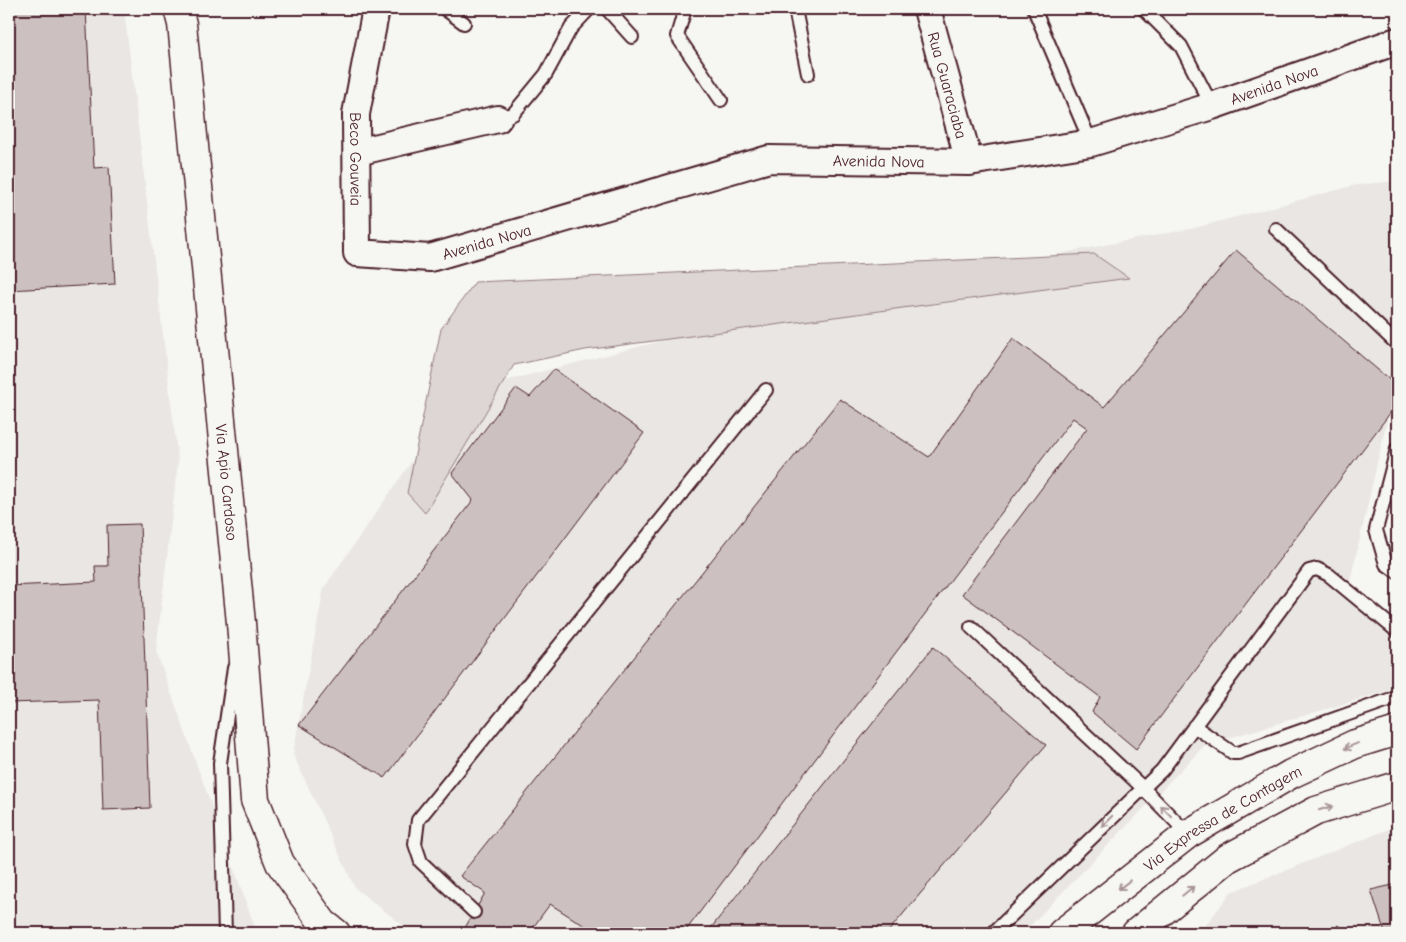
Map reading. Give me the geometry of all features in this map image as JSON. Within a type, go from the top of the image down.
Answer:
[{"type":"main road","name":"Via Apio Cardoso","points":[[178,9],[182,24],[241,623],[256,800],[280,863],[328,930]]},
{"type":"main road","name":"Via Expressa de Contagem","points":[[1062,933],[1188,834],[1291,774],[1355,744],[1397,731]]},
{"type":"main road","points":[[1136,933],[1228,858],[1316,811],[1397,786]]},
{"type":"street","name":"Beco Gouveia","points":[[357,253],[356,114],[376,9]]},
{"type":"street","name":"Rua Guaraciaba","points":[[927,9],[969,162]]},
{"type":"street","name":"Avenida Nova","points":[[357,253],[430,258],[770,158],[969,162],[1091,143],[1212,106],[1397,41]]},
{"type":"street","points":[[357,152],[498,119]]},
{"type":"lane","points":[[445,9],[464,23]]},
{"type":"lane","points":[[498,119],[513,114],[546,74],[571,28],[588,9]]},
{"type":"lane","points":[[607,9],[632,37]]},
{"type":"lane","points":[[684,9],[677,36],[720,100]]},
{"type":"lane","points":[[795,9],[808,74]]},
{"type":"lane","points":[[1034,9],[1091,143]]},
{"type":"lane","points":[[1144,9],[1180,46],[1212,106]]},
{"type":"lane","points":[[1276,229],[1397,344]]},
{"type":"lane","points":[[474,912],[421,862],[415,844],[418,820],[766,390]]},
{"type":"lane","points":[[1397,449],[1376,530],[1386,564],[1397,572]]},
{"type":"lane","points":[[993,933],[1128,800],[1162,770],[1309,571],[1317,569],[1329,575],[1397,631]]},
{"type":"lane","points":[[225,933],[220,763],[241,623]]},
{"type":"lane","points":[[971,627],[1143,788],[1188,834]]},
{"type":"lane","points":[[1194,726],[1233,753],[1238,754],[1397,697]]},
{"type":"shaded area","points":[[9,9],[124,9],[178,461],[156,651],[257,933],[9,933]]},
{"type":"shaded area","points":[[1397,181],[1397,377],[1347,594],[1397,636],[1397,688],[1205,745],[1023,933],[413,933],[355,888],[293,754],[324,588],[459,393],[836,296],[1195,228],[1356,185]]},
{"type":"shaded area","points":[[1094,254],[1129,278],[585,350],[514,365],[425,513],[407,493],[441,329],[475,282]]},
{"type":"shaded area","points":[[1397,826],[1397,933],[1200,933],[1231,892]]},
{"type":"building","points":[[9,9],[86,9],[94,168],[109,167],[115,284],[9,290]]},
{"type":"building","points":[[1236,250],[1397,386],[1397,404],[1136,749],[1092,712],[1100,697],[962,594],[1087,428],[1073,418],[684,933],[596,933],[550,904],[529,933],[462,933],[485,893],[460,876],[840,399],[929,457],[1013,338],[1104,407]]},
{"type":"building","points":[[554,369],[644,433],[385,778],[299,725],[473,500],[452,473],[516,388],[530,397]]},
{"type":"building","points":[[140,524],[150,808],[103,810],[99,700],[9,703],[9,586],[96,582],[95,566],[108,566],[107,525]]},
{"type":"building","points":[[933,647],[1046,745],[887,933],[707,933]]},
{"type":"building","points":[[1397,884],[1397,933],[1385,933],[1371,890]]},
{"type":"building","points":[[1338,925],[1350,933],[1330,933]]}]
